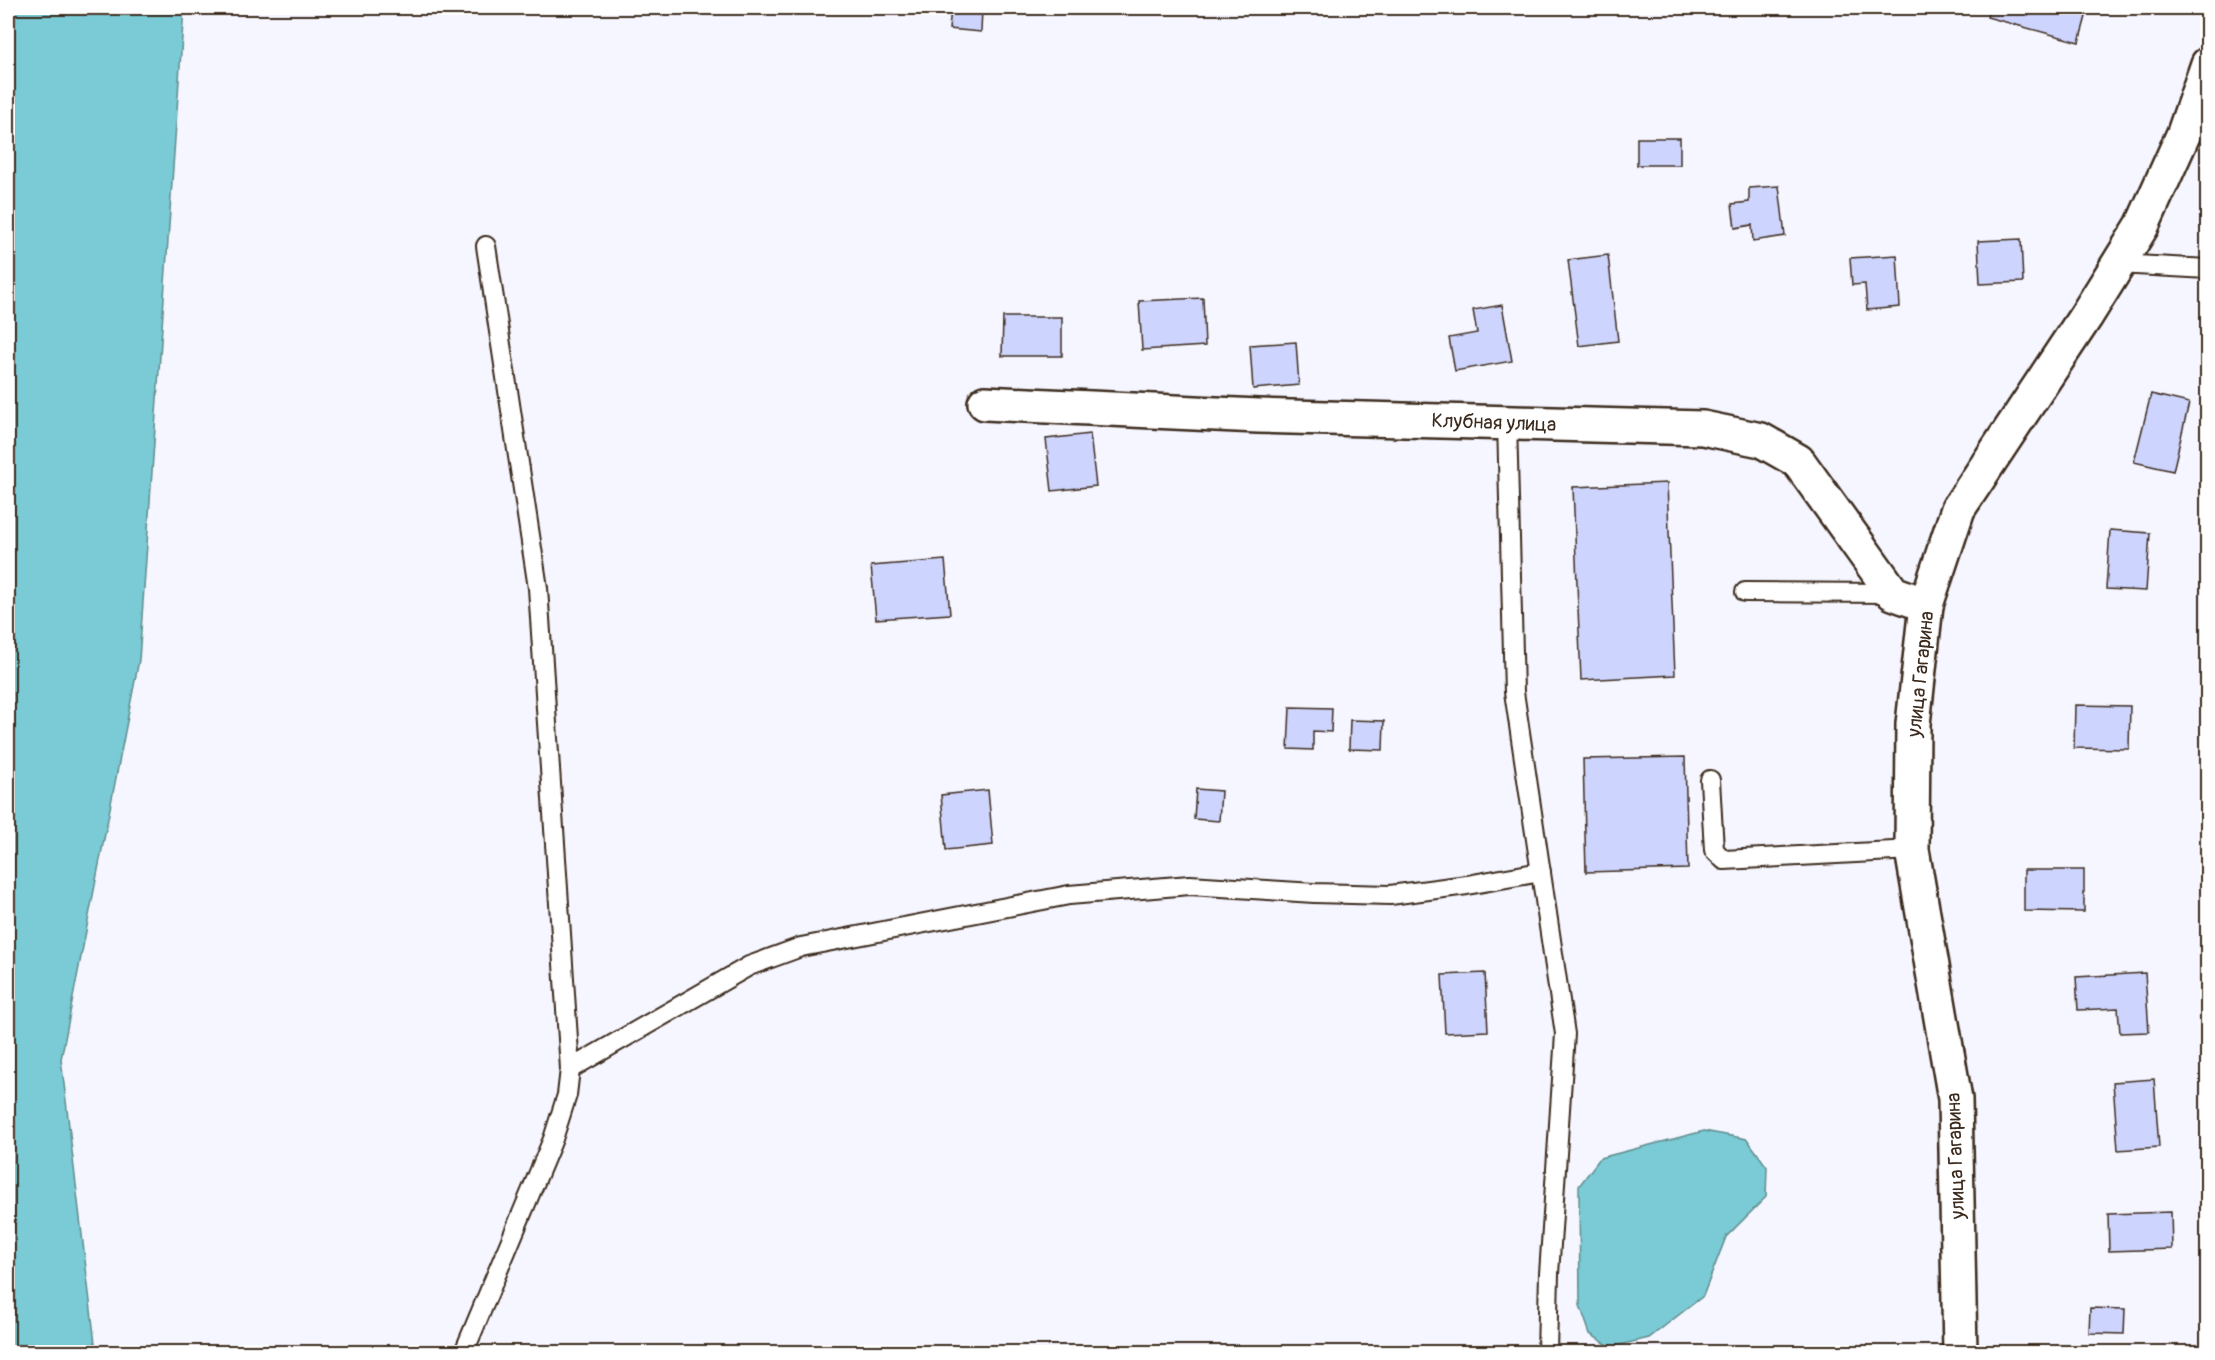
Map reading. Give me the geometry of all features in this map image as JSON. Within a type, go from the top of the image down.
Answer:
[{"type":"street","name":"улица Гагарина","points":[[1960,1353],[1955,1099],[1912,850],[1913,724],[1926,604],[1958,508],[2086,316],[2142,225],[2184,133],[2208,64]]},
{"type":"street","name":"Клубная улица","points":[[986,403],[1258,416],[1703,428],[1761,440],[1798,461],[1893,593]]},
{"type":"street","points":[[1893,593],[1926,604]]},
{"type":"lane","points":[[464,1353],[553,1139],[567,1095],[570,1069],[538,588],[486,246]]},
{"type":"lane","points":[[2118,264],[2208,269]]},
{"type":"lane","points":[[1508,422],[1514,692],[1565,1034],[1546,1353]]},
{"type":"lane","points":[[1745,592],[1893,593]]},
{"type":"lane","points":[[1710,780],[1714,849],[1724,860],[1912,850]]},
{"type":"lane","points":[[570,1069],[749,966],[801,947],[1069,895],[1190,885],[1390,895],[1541,873]]},
{"type":"water","points":[[8,8],[184,8],[139,660],[61,1059],[96,1352],[8,1352]]},
{"type":"water","points":[[1704,1131],[1747,1139],[1767,1167],[1766,1197],[1726,1237],[1703,1296],[1649,1338],[1611,1347],[1590,1334],[1580,1305],[1579,1186],[1600,1158]]},
{"type":"building","points":[[951,8],[982,8],[981,32],[949,29]]},
{"type":"building","points":[[1990,8],[2067,8],[2087,13],[2079,42],[1987,17]]},
{"type":"building","points":[[1637,138],[1680,138],[1680,165],[1637,165]]},
{"type":"building","points":[[1779,186],[1785,236],[1753,241],[1752,225],[1735,228],[1732,204],[1749,202],[1749,188]]},
{"type":"building","points":[[2021,239],[2023,282],[1980,284],[1978,241]]},
{"type":"building","points":[[1608,255],[1618,341],[1579,346],[1568,260]]},
{"type":"building","points":[[1897,255],[1900,307],[1867,310],[1865,284],[1852,285],[1850,258]]},
{"type":"building","points":[[1203,298],[1205,346],[1142,350],[1139,301]]},
{"type":"building","points":[[1502,305],[1512,361],[1455,371],[1449,338],[1477,333],[1473,310]]},
{"type":"building","points":[[1003,317],[1062,317],[1062,356],[1002,356]]},
{"type":"building","points":[[1296,342],[1299,385],[1253,389],[1250,345]]},
{"type":"building","points":[[2151,394],[2189,403],[2173,471],[2134,462]]},
{"type":"building","points":[[1090,434],[1096,486],[1052,491],[1046,439]]},
{"type":"building","points":[[1667,483],[1675,675],[1581,680],[1573,487]]},
{"type":"building","points":[[2110,530],[2150,533],[2146,591],[2106,589]]},
{"type":"building","points":[[945,560],[950,614],[876,619],[871,566]]},
{"type":"building","points":[[2075,705],[2130,706],[2129,749],[2074,748]]},
{"type":"building","points":[[1290,707],[1332,708],[1331,732],[1313,731],[1313,750],[1288,749]]},
{"type":"building","points":[[1350,720],[1384,721],[1383,750],[1349,749]]},
{"type":"building","points":[[1685,757],[1688,869],[1586,872],[1583,759]]},
{"type":"building","points":[[1196,789],[1221,791],[1219,821],[1194,819]]},
{"type":"building","points":[[988,790],[993,845],[946,850],[941,795]]},
{"type":"building","points":[[2024,870],[2084,870],[2084,912],[2024,911]]},
{"type":"building","points":[[1485,973],[1488,1031],[1445,1033],[1442,975]]},
{"type":"building","points":[[2145,973],[2149,1032],[2120,1033],[2118,1008],[2078,1010],[2076,977]]},
{"type":"building","points":[[2154,1079],[2159,1147],[2118,1150],[2113,1082]]},
{"type":"building","points":[[2171,1212],[2172,1249],[2109,1251],[2108,1214]]},
{"type":"building","points":[[2090,1308],[2125,1309],[2124,1334],[2089,1333]]}]
